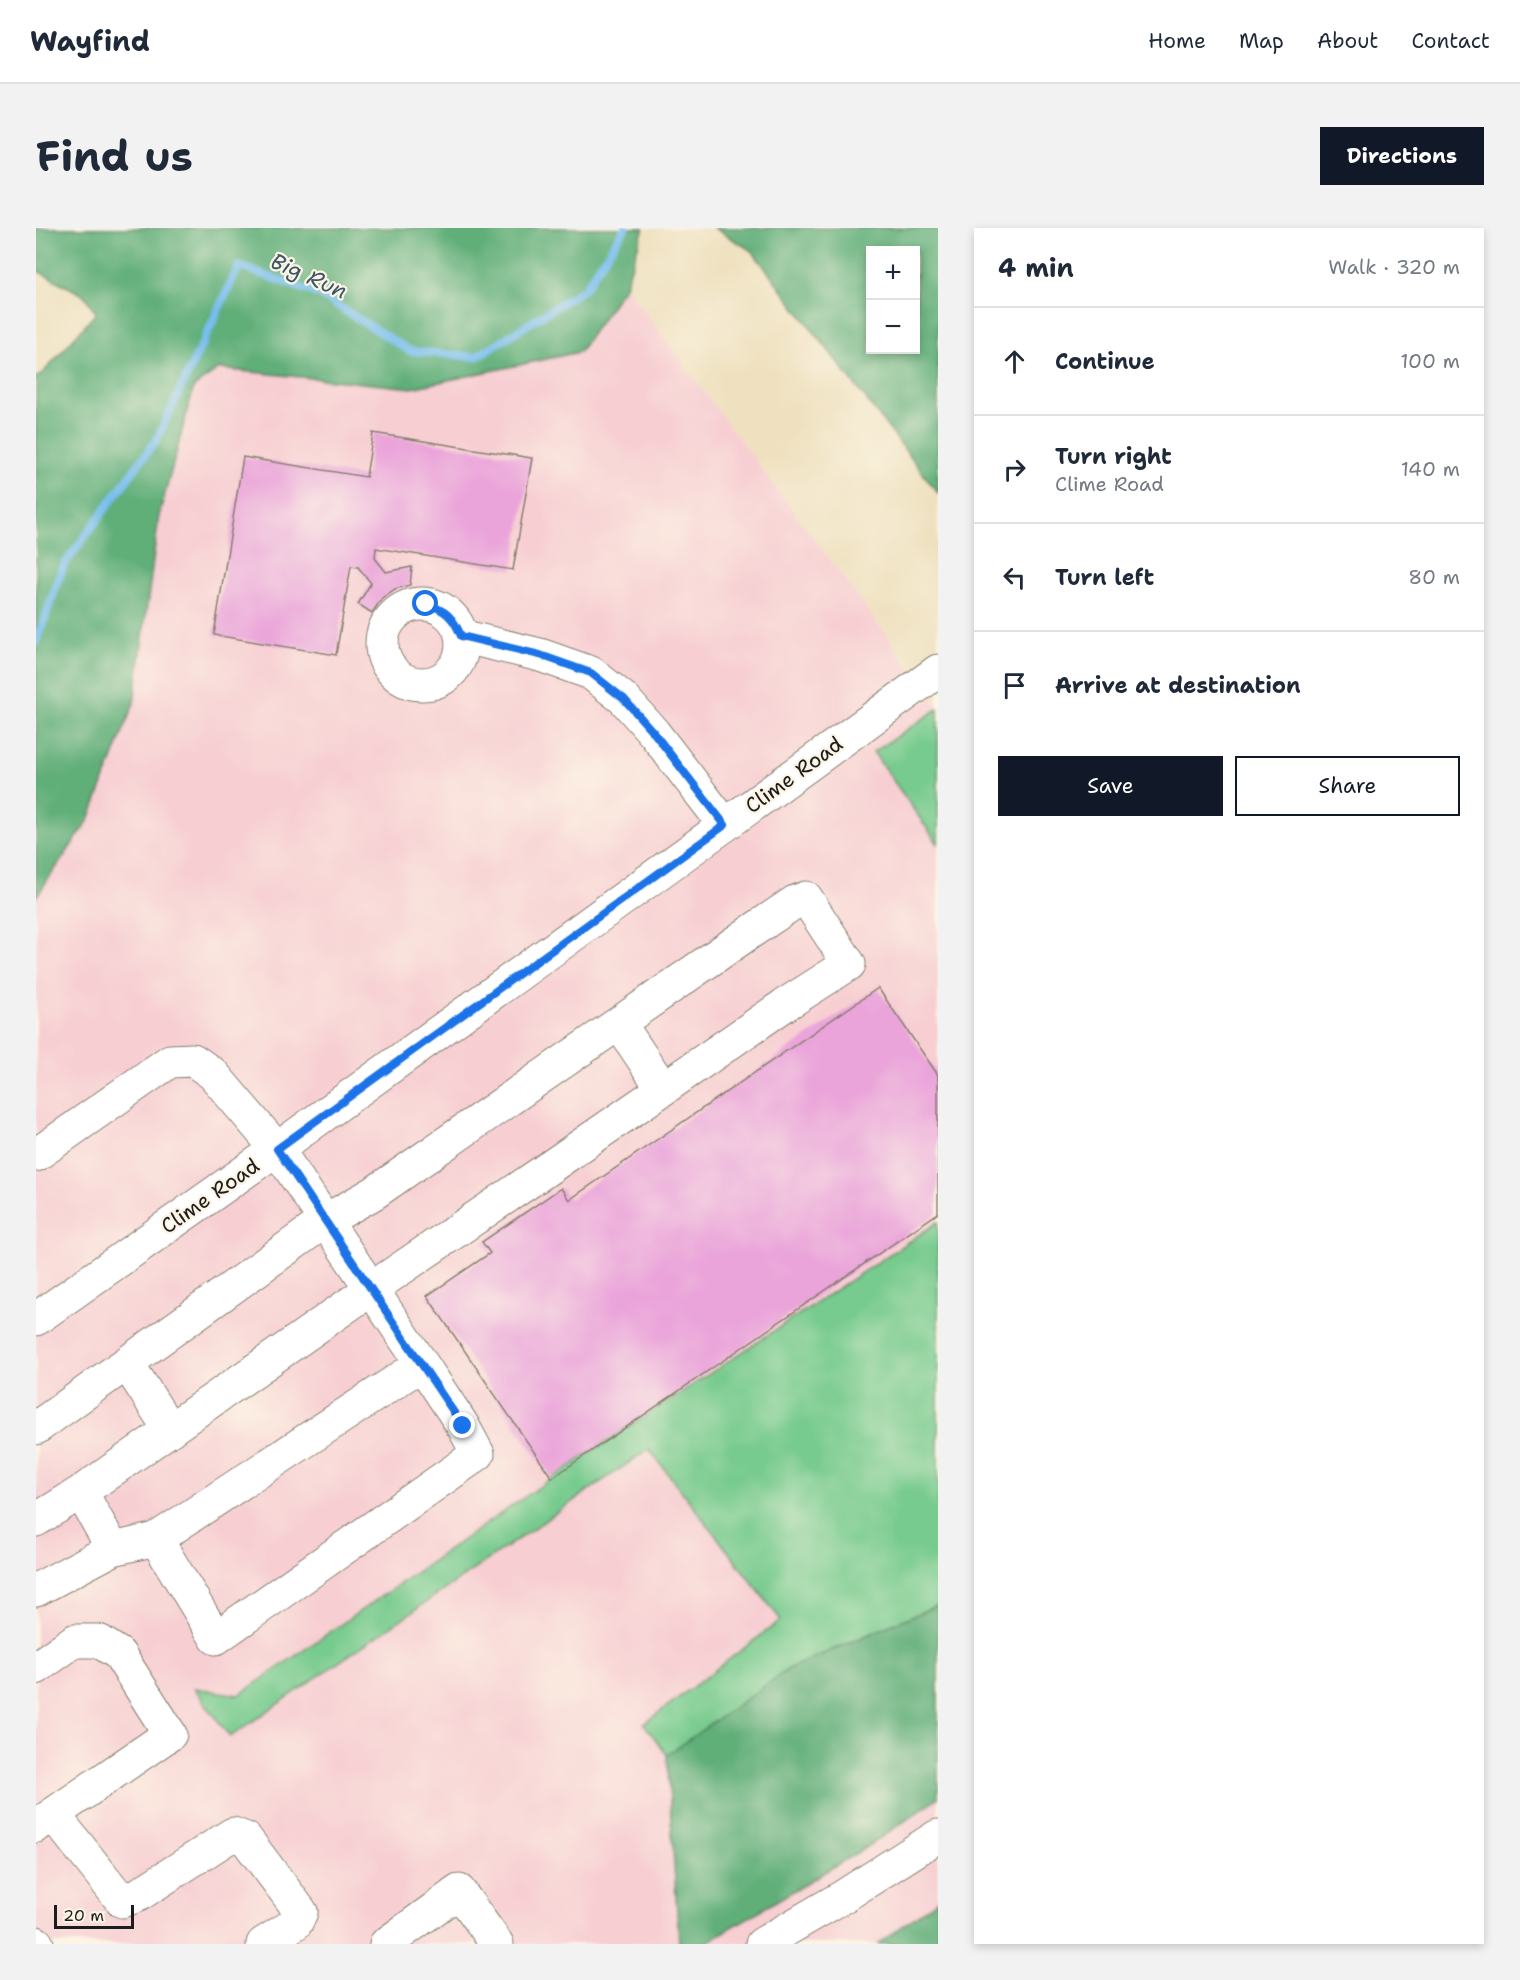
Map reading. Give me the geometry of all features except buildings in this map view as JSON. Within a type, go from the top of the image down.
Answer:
[{"type":"main road","points":[[461,636],[540,655],[591,673],[624,699],[654,733],[725,825]]},
{"type":"main road","name":"Clime Road","points":[[36,1319],[277,1149],[938,670]]},
{"type":"main road","points":[[36,1428],[326,1221],[374,1193],[795,902],[806,898],[849,964],[783,1006],[371,1288],[81,1492],[36,1520]]},
{"type":"main road","points":[[619,1023],[663,1089]]},
{"type":"main road","points":[[36,1155],[170,1061],[193,1060],[213,1074],[277,1149],[463,1426],[478,1454],[216,1638],[156,1539]]},
{"type":"main road","points":[[128,1363],[170,1430]]},
{"type":"main road","points":[[36,1590],[113,1549],[156,1539],[422,1364]]},
{"type":"main road","points":[[81,1492],[113,1549]]},
{"type":"main road","points":[[36,1668],[74,1641],[99,1641],[119,1654],[170,1734],[44,1820],[122,1901],[138,1895],[233,1834],[246,1839],[301,1912],[296,1923],[263,1944]]},
{"type":"main road","points":[[762,1944],[844,1896],[938,1836]]},
{"type":"main road","points":[[386,1944],[459,1891],[497,1944]]},
{"type":"shaded area","points":[[625,286],[938,705],[938,709],[873,753],[938,844],[938,1222],[552,1478],[239,1695],[195,1688],[230,1737],[649,1449],[781,1620],[644,1724],[667,1755],[679,1944],[36,1944],[36,897],[89,820],[159,516],[194,387],[219,369],[412,387],[578,352]]},
{"type":"shaded area","points":[[938,1798],[938,1900],[878,1944],[704,1944],[870,1845]]},
{"type":"green space","points":[[36,228],[644,228],[625,286],[579,352],[412,388],[219,369],[194,387],[159,516],[134,703],[89,820],[36,897],[36,377],[41,375],[96,313],[85,296],[36,270]]},
{"type":"green space","points":[[714,228],[938,228],[938,493],[752,251]]},
{"type":"green space","points":[[938,709],[938,844],[873,752]]},
{"type":"green space","points":[[938,1222],[938,1605],[790,1668],[667,1755],[644,1724],[781,1620],[649,1449],[230,1737],[194,1688],[239,1695],[552,1478]]},
{"type":"green space","points":[[938,1605],[938,1798],[870,1845],[704,1944],[679,1944],[667,1755],[790,1668]]},
{"type":"green space","points":[[938,1900],[938,1944],[878,1944]]},
{"type":"waterway","name":"Big Run","points":[[36,642],[64,565],[157,439],[239,266],[320,295],[410,351],[476,357],[584,289],[625,228]]},
{"type":"route","points":[[426,604],[438,607],[449,614],[461,636],[540,655],[591,673],[624,699],[654,733],[725,825],[277,1149],[463,1426]]}]
